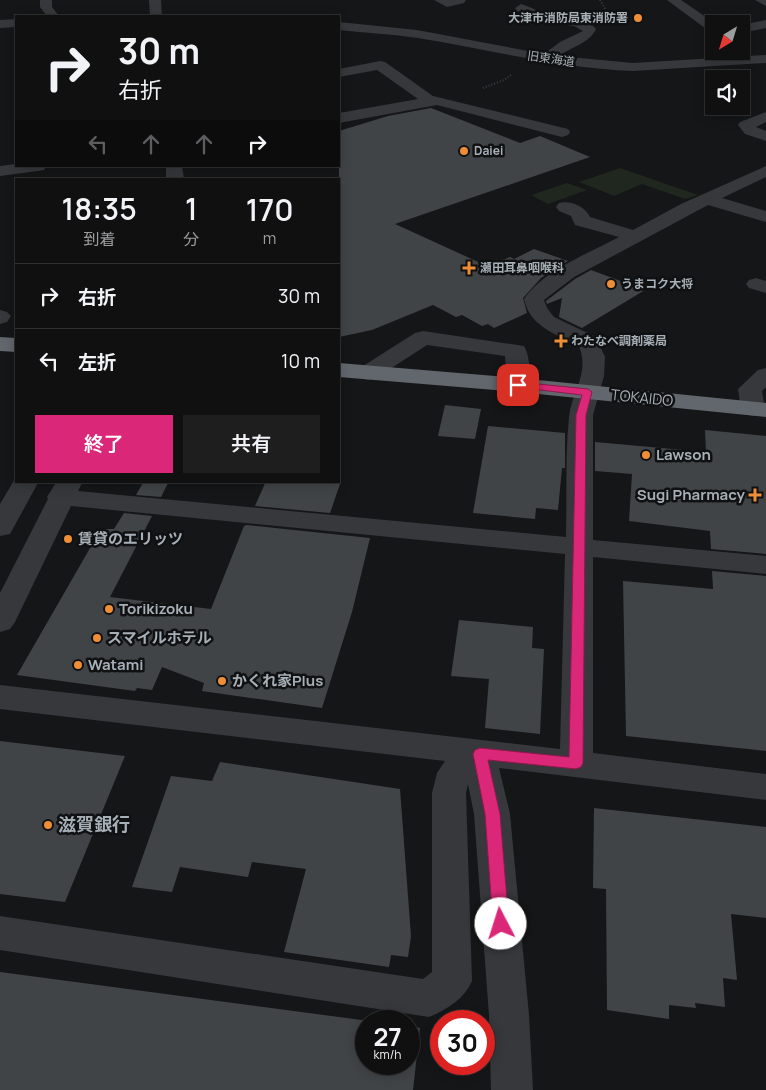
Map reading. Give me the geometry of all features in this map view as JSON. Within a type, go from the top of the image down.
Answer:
[{"type":"highway","points":[[0,344],[15,345]]},
{"type":"highway","name":"TOKAIDO","points":[[340,370],[518,385],[759,410]]},
{"type":"street","points":[[46,0],[46,6],[53,15]]},
{"type":"street","points":[[154,0],[156,15]]},
{"type":"street","points":[[440,0],[447,3],[460,0]]},
{"type":"street","points":[[673,0],[705,24]]},
{"type":"street","points":[[761,0],[766,2]]},
{"type":"street","points":[[520,8],[549,19],[577,23],[590,29],[587,35],[543,58]]},
{"type":"street","points":[[0,24],[15,23]]},
{"type":"street","points":[[750,27],[766,24]]},
{"type":"street","name":"旧東海道","points":[[340,26],[417,34],[543,58],[633,67],[766,59]]},
{"type":"street","points":[[709,62],[766,74]]},
{"type":"street","points":[[340,73],[380,65],[433,100],[562,132]]},
{"type":"street","points":[[340,118],[433,100]]},
{"type":"street","points":[[346,101],[361,114]]},
{"type":"street","points":[[766,117],[746,126],[751,131],[766,136]]},
{"type":"street","points":[[0,172],[32,167]]},
{"type":"street","points":[[576,763],[581,415],[593,376],[594,356],[588,342],[556,327],[543,318],[535,309],[534,299],[542,290],[567,274],[635,236],[706,199],[766,171]]},
{"type":"street","points":[[706,199],[766,217]]},
{"type":"street","points":[[565,207],[578,213],[582,221],[635,236]]},
{"type":"street","points":[[368,373],[423,338],[516,351],[518,385]]},
{"type":"street","points":[[759,410],[750,389],[766,375]]},
{"type":"street","points":[[0,528],[15,489]]},
{"type":"street","points":[[0,622],[65,489],[580,548],[766,565]]},
{"type":"street","points":[[0,697],[174,716],[480,754],[576,763],[766,787]]},
{"type":"street","points":[[0,933],[429,998],[452,981],[449,793],[454,773],[480,754]]},
{"type":"street","points":[[480,754],[492,814],[509,1015],[512,1090]]},
{"type":"path","points":[[433,100],[469,93],[504,80],[543,58]]},
{"type":"shaded area","points":[[620,168],[698,195],[685,199],[642,184],[614,196],[579,182]]},
{"type":"shaded area","points":[[567,183],[587,190],[548,204],[531,195]]},
{"type":"building","points":[[431,108],[520,143],[540,136],[590,157],[395,224],[487,266],[510,257],[514,259],[534,249],[568,261],[541,278],[523,298],[527,313],[494,328],[488,324],[482,326],[462,315],[456,317],[433,305],[372,330],[340,337],[340,131],[388,116]]},
{"type":"building","points":[[591,270],[645,290],[582,328],[559,317],[562,298],[547,304],[546,301],[575,279]]},
{"type":"building","points":[[445,405],[481,409],[475,439],[438,436]]},
{"type":"building","points":[[488,426],[565,433],[565,468],[562,468],[558,510],[536,508],[535,519],[473,513]]},
{"type":"building","points":[[705,430],[766,436],[766,554],[711,549],[710,531],[629,521],[632,474],[595,471],[595,442],[706,452]]},
{"type":"building","points":[[341,481],[330,513],[255,506],[265,483],[340,483]]},
{"type":"building","points":[[143,483],[168,483],[161,497],[136,495]]},
{"type":"building","points":[[124,513],[152,516],[110,597],[211,609],[244,526],[370,538],[352,612],[322,708],[202,691],[204,683],[162,667],[152,690],[137,688],[135,691],[17,675],[101,529],[114,529]]},
{"type":"building","points":[[712,571],[766,576],[766,751],[626,736],[623,581],[713,589]]},
{"type":"building","points":[[459,620],[533,627],[532,648],[544,649],[540,734],[485,728],[489,679],[451,676]]},
{"type":"building","name":"滋賀銀行","points":[[0,741],[125,756],[65,902],[0,894]]},
{"type":"building","points":[[220,762],[400,789],[411,936],[408,957],[391,955],[389,967],[284,952],[306,869],[252,862],[248,877],[180,867],[172,892],[132,887],[171,776],[212,781]]},
{"type":"building","points":[[594,808],[766,827],[766,918],[731,914],[737,980],[723,978],[725,1007],[695,1003],[696,1008],[669,1005],[669,1019],[607,1010],[606,889],[593,888]]},
{"type":"building","points":[[0,972],[355,1019],[355,1075],[415,1075],[413,1090],[0,1090]]},
{"type":"place","name":"大津市消防局東消防署","points":[[638,18]]},
{"type":"place","name":"Daiei","points":[[464,151]]},
{"type":"place","name":"瀬田耳鼻咽喉科","points":[[469,268]]},
{"type":"place","name":"うまコク大将","points":[[611,284]]},
{"type":"place","name":"わたなべ調剤薬局","points":[[561,341]]},
{"type":"place","name":"Lawson","points":[[646,455]]},
{"type":"place","name":"Sugi Pharmacy","points":[[755,495]]},
{"type":"place","name":"賃貸のエリッツ","points":[[68,539]]},
{"type":"place","name":"Torikizoku","points":[[109,609]]},
{"type":"place","name":"スマイルホテル","points":[[97,638]]},
{"type":"place","name":"Watami","points":[[78,665]]},
{"type":"place","name":"かくれ家Plus","points":[[222,681]]},
{"type":"place","name":"滋賀銀行","points":[[48,825]]},
{"type":"route","points":[[501,924],[492,814],[480,754],[576,763],[581,415],[588,392],[518,385]]}]
